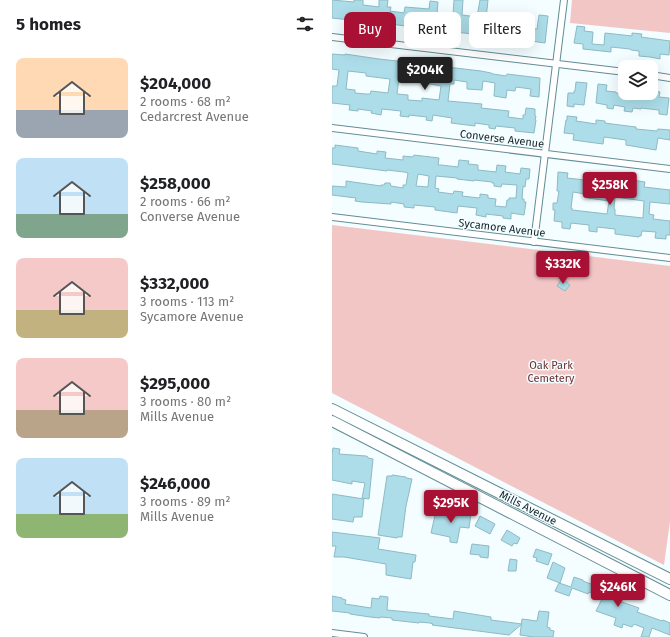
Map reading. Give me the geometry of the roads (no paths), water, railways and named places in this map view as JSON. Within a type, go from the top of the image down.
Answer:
[{"type":"main road","name":"Mills Avenue","points":[[332,409],[670,579]]},
{"type":"main road","name":"Mills Avenue","points":[[332,421],[670,595]]},
{"type":"main road","points":[[536,526],[542,514]]},
{"type":"street","points":[[534,242],[564,0]]},
{"type":"street","points":[[332,37],[618,71]]},
{"type":"street","points":[[658,77],[670,78]]},
{"type":"street","name":"Converse Avenue","points":[[332,128],[670,169]]},
{"type":"street","name":"Sycamore Avenue","points":[[332,218],[670,258]]},
{"type":"street","points":[[332,633],[364,637]]},
{"type":"park label","name":"Oak Park Cemetery","points":[[551,371]]}]
